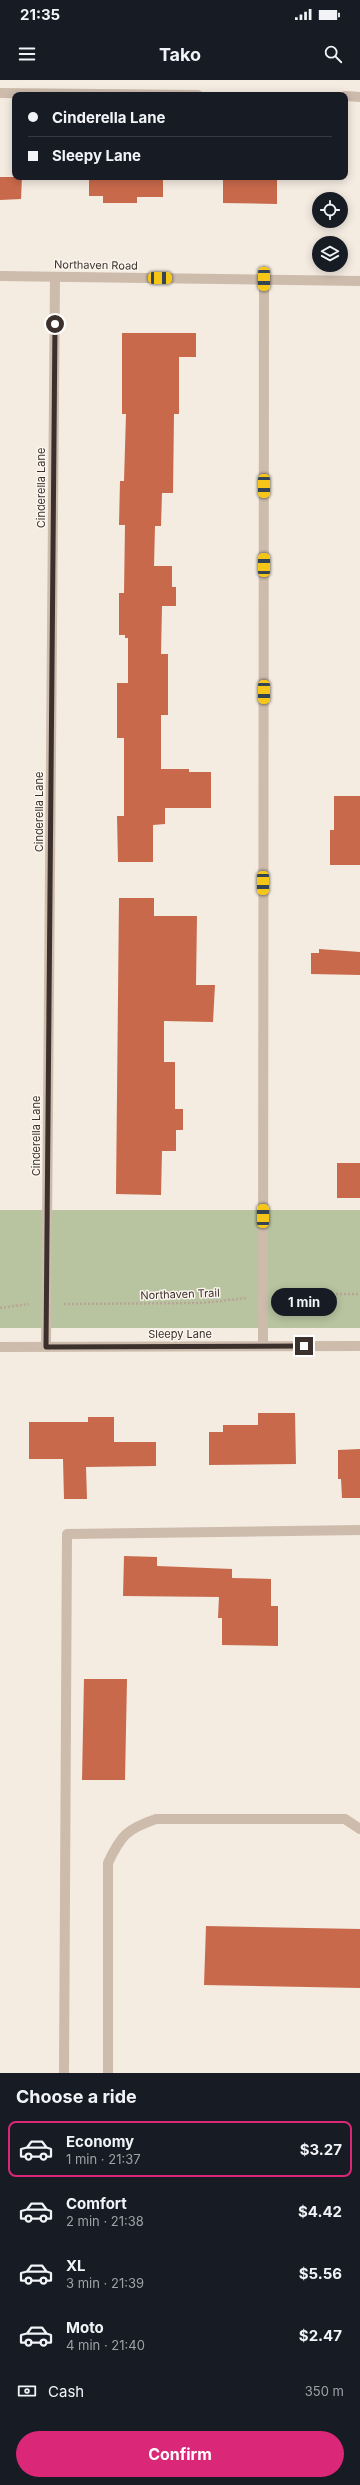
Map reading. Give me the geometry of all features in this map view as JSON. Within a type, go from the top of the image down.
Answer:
[{"type":"street","points":[[0,93],[12,93]]},
{"type":"street","points":[[348,96],[360,97]]},
{"type":"street","name":"Northaven Road","points":[[0,276],[360,281]]},
{"type":"street","name":"Cinderella Lane","points":[[46,1347],[55,277]]},
{"type":"street","points":[[263,1346],[264,279]]},
{"type":"street","name":"Sleepy Lane","points":[[0,1347],[360,1346]]},
{"type":"street","points":[[64,2073],[66,1534],[360,1530]]},
{"type":"street","points":[[108,2073],[108,1863],[117,1845],[132,1828],[156,1820],[345,1820],[360,1829]]},
{"type":"path","name":"Northaven Trail","points":[[0,1308],[25,1304],[201,1303],[262,1296],[310,1293],[360,1294]]},
{"type":"green space","points":[[0,1210],[360,1210],[360,1328],[0,1328]]},
{"type":"building","points":[[0,177],[12,177],[12,180],[22,180],[21,199],[0,200]]},
{"type":"building","points":[[89,180],[163,180],[163,197],[137,197],[137,203],[103,203],[103,196],[89,196]]},
{"type":"building","points":[[223,180],[277,180],[277,204],[223,203]]},
{"type":"building","points":[[122,333],[196,333],[196,357],[179,357],[179,414],[174,414],[173,493],[162,493],[161,526],[155,526],[154,566],[172,566],[172,587],[176,587],[176,606],[162,606],[161,654],[168,654],[168,715],[161,715],[161,769],[189,769],[189,772],[211,772],[211,808],[165,808],[165,824],[153,825],[153,862],[118,862],[117,816],[124,816],[124,738],[117,738],[117,683],[128,683],[128,638],[125,638],[125,635],[119,635],[119,593],[124,593],[125,525],[119,525],[120,481],[124,481],[126,414],[122,414]]},
{"type":"building","points":[[334,796],[360,796],[360,865],[330,865],[330,830],[334,830]]},
{"type":"building","points":[[119,898],[154,898],[154,916],[197,916],[196,985],[215,985],[213,1022],[164,1021],[164,1062],[175,1062],[175,1109],[183,1109],[183,1130],[176,1130],[176,1151],[162,1151],[161,1195],[116,1194]]},
{"type":"building","points":[[319,949],[360,952],[360,975],[311,974],[311,953],[319,953]]},
{"type":"building","points":[[337,1163],[360,1163],[360,1198],[337,1198]]},
{"type":"building","points":[[258,1413],[295,1413],[296,1464],[209,1465],[209,1432],[223,1432],[223,1425],[258,1425]]},
{"type":"building","points":[[88,1417],[114,1417],[114,1442],[156,1442],[156,1466],[86,1467],[87,1499],[64,1499],[63,1459],[29,1459],[29,1422],[88,1422]]},
{"type":"building","points":[[360,1449],[360,1498],[342,1498],[341,1479],[338,1479],[338,1450]]},
{"type":"building","points":[[124,1556],[157,1557],[157,1566],[232,1569],[232,1578],[271,1579],[271,1606],[278,1606],[278,1646],[222,1645],[222,1618],[218,1618],[219,1597],[123,1596]]},
{"type":"building","points":[[84,1679],[127,1679],[125,1780],[82,1780]]},
{"type":"building","points":[[206,1926],[360,1929],[360,1988],[204,1985]]},
{"type":"route","points":[[55,324],[46,1347],[304,1346]]}]
